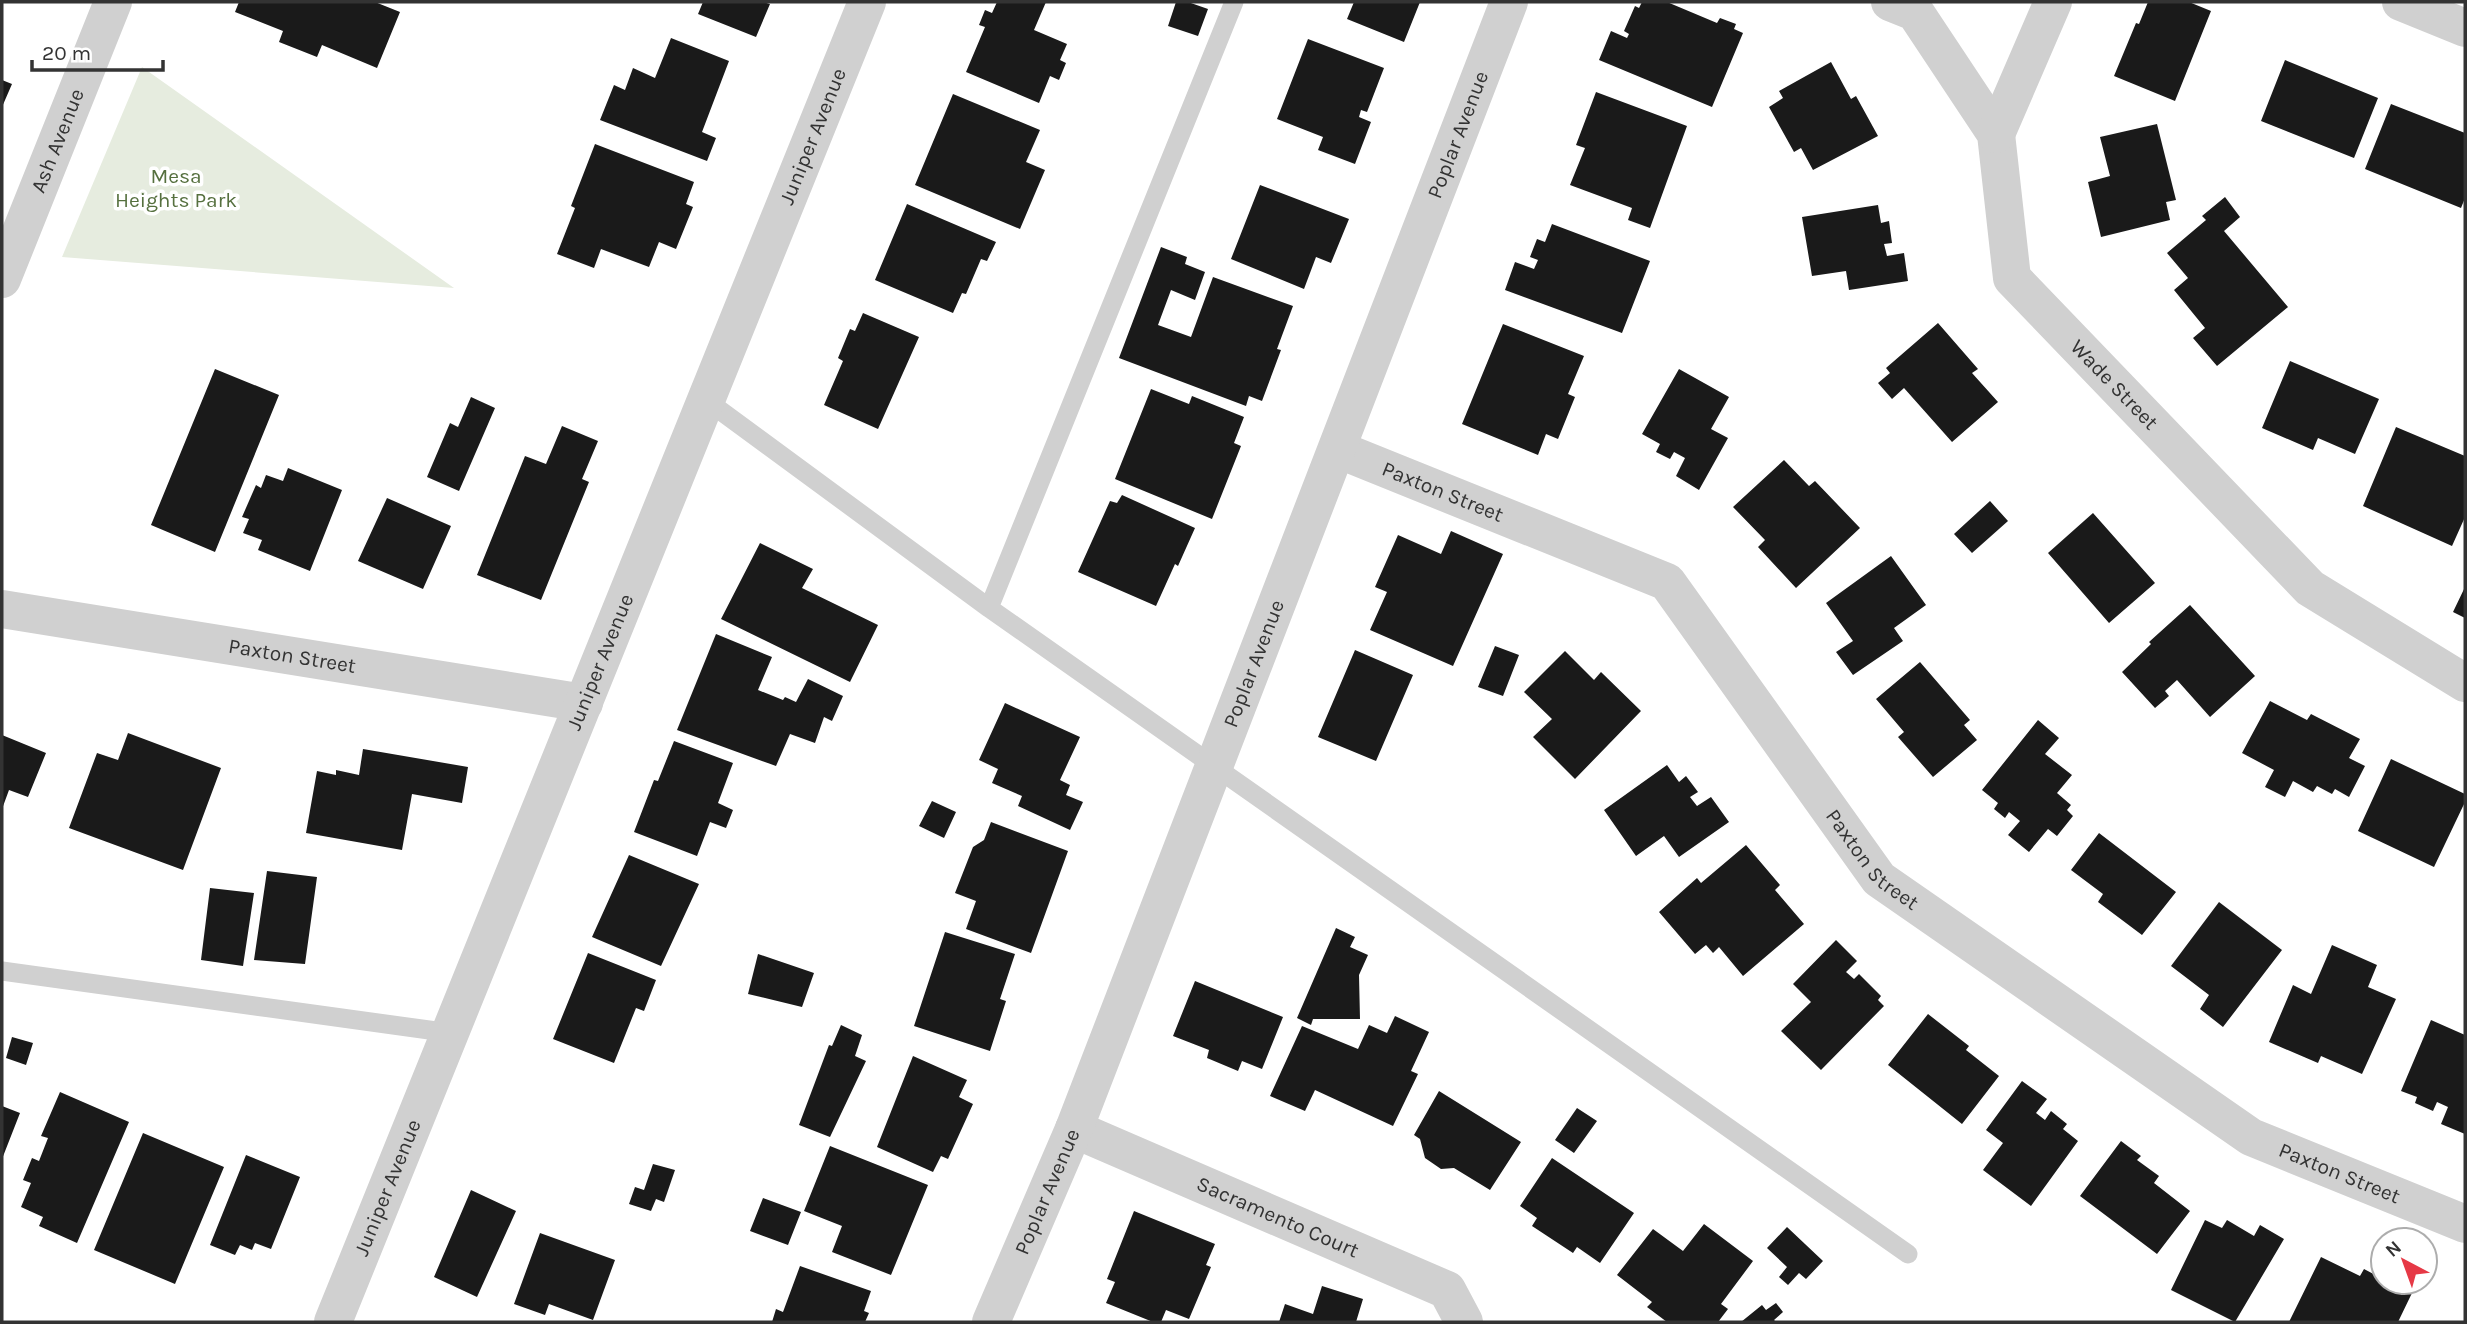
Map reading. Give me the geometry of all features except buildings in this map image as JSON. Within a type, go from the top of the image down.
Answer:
[{"type":"street","name":"Ash Avenue","points":[[4,265],[113,2]]},
{"type":"street","name":"Juniper Avenue","points":[[333,1322],[867,2]]},
{"type":"street","name":"Poplar Avenue","points":[[991,1322],[1074,1129],[1509,2]]},
{"type":"street","name":"Wade Street","points":[[1891,2],[1915,12],[1996,134],[2012,278],[2310,588],[2465,683]]},
{"type":"street","points":[[1996,134],[2053,2]]},
{"type":"street","points":[[2401,2],[2465,27]]},
{"type":"street","name":"Paxton Street","points":[[1337,449],[1667,582],[1879,878],[2251,1137],[2465,1224]]},
{"type":"street","name":"Paxton Street","points":[[2,610],[584,703]]},
{"type":"street","name":"Sacramento Court","points":[[1074,1129],[1447,1290],[1464,1322]]},
{"type":"lane","points":[[989,608],[1234,2]]},
{"type":"lane","points":[[706,400],[989,608],[1214,768],[1908,1254]]},
{"type":"lane","points":[[2,971],[451,1032]]},
{"type":"green space","name":"Mesa Heights Park","points":[[142,67],[454,288],[62,257]]}]
